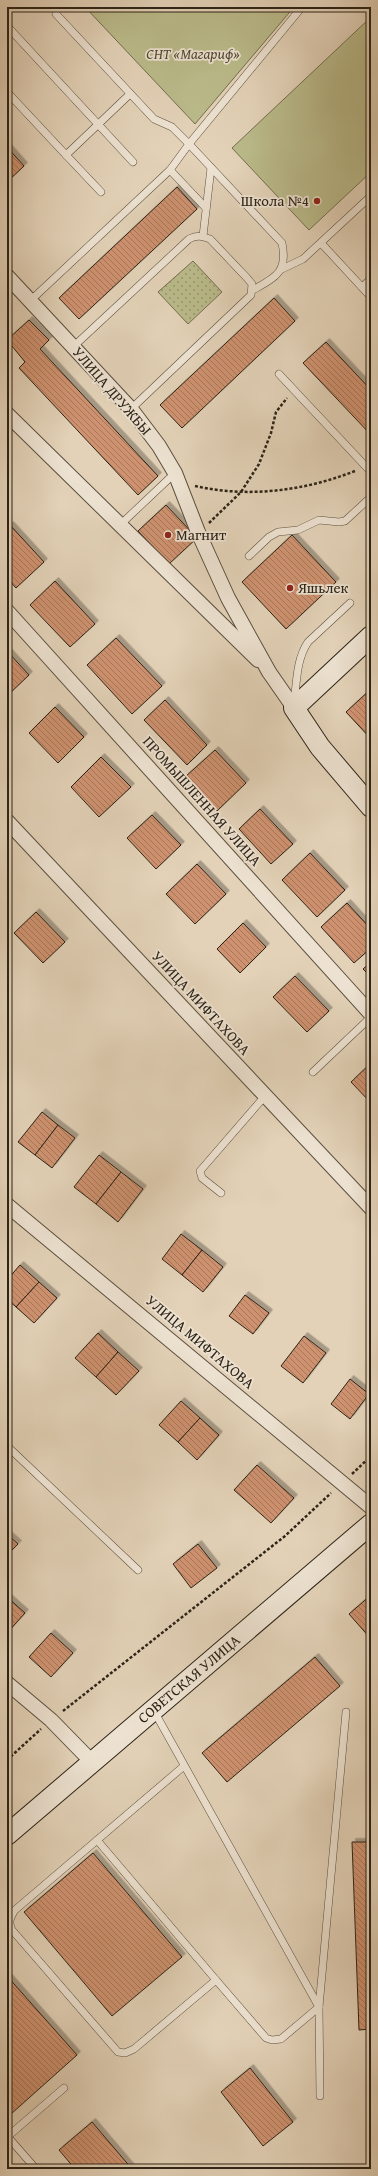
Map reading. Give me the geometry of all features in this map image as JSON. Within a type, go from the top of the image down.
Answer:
[{"type":"main road","points":[[294,708],[371,636]]},
{"type":"main road","name":"УЛИЦА ДРУЖБЫ","points":[[294,708],[320,747],[371,807]]},
{"type":"main road","name":"СОВЕТСКАЯ УЛИЦА","points":[[7,1834],[371,1524]]},
{"type":"street","name":"УЛИЦА ДРУЖБЫ","points":[[7,276],[131,409],[159,446],[177,478],[198,532],[228,598],[269,672],[294,708]]},
{"type":"street","name":"УЛИЦА ДРУЖБЫ","points":[[7,414],[269,672]]},
{"type":"street","name":"ПРОМЫШЛЕННАЯ УЛИЦА","points":[[7,611],[371,1015]]},
{"type":"street","name":"УЛИЦА МИФТАХОВА","points":[[7,821],[371,1208]]},
{"type":"street","name":"УЛИЦА МИФТАХОВА","points":[[7,1205],[343,1482],[371,1507]]},
{"type":"street","points":[[7,1682],[51,1720],[92,1762]]},
{"type":"lane","points":[[30,301],[170,170],[189,144],[302,7]]},
{"type":"lane","points":[[56,14],[154,119],[172,127],[282,243],[285,258],[282,268],[275,278],[253,290]]},
{"type":"lane","points":[[7,26],[133,162]]},
{"type":"lane","points":[[7,92],[101,192]]},
{"type":"lane","points":[[66,155],[130,94]]},
{"type":"lane","points":[[203,236],[211,168]]},
{"type":"lane","points":[[170,170],[206,208]]},
{"type":"lane","points":[[282,268],[303,259],[371,196]]},
{"type":"lane","points":[[74,347],[189,239],[203,236],[210,239],[247,278],[252,284],[253,290],[251,295],[131,409]]},
{"type":"lane","points":[[321,243],[371,297]]},
{"type":"lane","points":[[362,287],[371,279]]},
{"type":"lane","points":[[279,374],[368,469]]},
{"type":"lane","points":[[120,525],[177,478]]},
{"type":"lane","points":[[249,556],[269,537],[278,532],[298,530],[319,520],[344,521],[371,497]]},
{"type":"lane","points":[[294,708],[299,663],[303,649],[308,642],[350,603]]},
{"type":"lane","points":[[314,1072],[371,1015]]},
{"type":"lane","points":[[221,1193],[202,1178],[200,1171],[265,1096]]},
{"type":"lane","points":[[7,1446],[138,1570]]},
{"type":"lane","points":[[153,1710],[319,2007]]},
{"type":"lane","points":[[320,2096],[319,2007],[346,1712]]},
{"type":"lane","points":[[184,1766],[15,1910],[10,1918],[10,1925],[112,2047],[118,2052],[125,2053],[134,2049],[216,1980]]},
{"type":"lane","points":[[97,1840],[266,2038],[272,2040],[281,2039],[319,2007]]},
{"type":"lane","points":[[36,2169],[8,2137],[64,2088]]},
{"type":"path","points":[[198,532],[221,514],[241,492],[259,464],[271,433],[278,408],[295,391]]},
{"type":"path","points":[[177,478],[210,489],[241,492],[273,491],[305,487],[368,469]]},
{"type":"path","points":[[7,1760],[51,1720],[285,1536],[371,1456]]},
{"type":"green space","name":"СНТ «Магариф»","points":[[85,7],[294,7],[195,124]]},
{"type":"green space","name":"Школа №4","points":[[371,17],[371,172],[309,230],[232,148]]},
{"type":"green space","points":[[193,261],[222,292],[188,324],[158,292]]},
{"type":"building","points":[[7,147],[24,166],[7,182]]},
{"type":"building","points":[[177,187],[197,209],[79,319],[59,298]]},
{"type":"building","points":[[274,298],[295,321],[182,428],[160,405]]},
{"type":"building","points":[[29,320],[49,340],[40,349],[158,476],[138,495],[19,368],[25,362],[7,340]]},
{"type":"building","points":[[326,342],[371,390],[371,435],[303,363]]},
{"type":"building","points":[[166,505],[197,538],[169,564],[138,531]]},
{"type":"building","points":[[10,525],[44,562],[16,588],[7,578],[7,527]]},
{"type":"building","points":[[292,535],[336,582],[286,629],[242,582]]},
{"type":"building","points":[[55,581],[95,624],[70,647],[30,605]]},
{"type":"building","points":[[116,638],[162,686],[132,714],[87,665]]},
{"type":"building","points":[[7,651],[29,675],[7,696]]},
{"type":"building","points":[[371,689],[371,739],[346,712]]},
{"type":"building","points":[[165,700],[207,745],[187,765],[144,720]]},
{"type":"building","points":[[55,707],[84,737],[58,763],[29,733]]},
{"type":"building","points":[[215,750],[246,783],[217,811],[185,777]]},
{"type":"building","points":[[101,757],[131,787],[99,817],[71,787]]},
{"type":"building","points":[[260,809],[293,844],[271,864],[239,829]]},
{"type":"building","points":[[152,815],[181,845],[156,869],[127,838]]},
{"type":"building","points":[[310,853],[345,890],[317,917],[282,880]]},
{"type":"building","points":[[197,864],[226,894],[195,924],[166,894]]},
{"type":"building","points":[[347,903],[371,929],[371,948],[354,963],[321,927]]},
{"type":"building","points":[[36,912],[65,942],[43,963],[14,933]]},
{"type":"building","points":[[243,923],[266,947],[240,973],[217,949]]},
{"type":"building","points":[[371,962],[371,977],[363,969]]},
{"type":"building","points":[[295,976],[329,1011],[307,1032],[273,997]]},
{"type":"building","points":[[371,1063],[371,1103],[351,1082]]},
{"type":"building","points":[[42,1112],[58,1125],[35,1155],[18,1142]]},
{"type":"building","points":[[58,1125],[75,1138],[52,1168],[35,1155]]},
{"type":"building","points":[[99,1155],[121,1172],[96,1204],[74,1187]]},
{"type":"building","points":[[121,1172],[143,1189],[118,1222],[96,1204]]},
{"type":"building","points":[[181,1234],[202,1250],[182,1275],[162,1259]]},
{"type":"building","points":[[202,1250],[223,1267],[203,1292],[182,1275]]},
{"type":"building","points":[[20,1265],[39,1282],[16,1307],[7,1299],[7,1280]]},
{"type":"building","points":[[39,1282],[57,1298],[34,1323],[16,1307]]},
{"type":"building","points":[[245,1295],[269,1313],[253,1334],[229,1316]]},
{"type":"building","points":[[98,1333],[118,1352],[96,1377],[75,1358]]},
{"type":"building","points":[[304,1336],[326,1353],[303,1383],[281,1366]]},
{"type":"building","points":[[118,1352],[139,1371],[116,1395],[96,1377]]},
{"type":"building","points":[[350,1379],[369,1394],[350,1419],[331,1404]]},
{"type":"building","points":[[181,1401],[200,1418],[178,1442],[159,1425]]},
{"type":"building","points":[[200,1418],[219,1435],[197,1460],[178,1442]]},
{"type":"building","points":[[257,1465],[294,1498],[271,1523],[234,1490]]},
{"type":"building","points":[[7,1534],[18,1544],[7,1555]]},
{"type":"building","points":[[198,1544],[217,1568],[191,1588],[173,1564]]},
{"type":"building","points":[[371,1595],[371,1639],[349,1614]]},
{"type":"building","points":[[7,1597],[25,1613],[7,1633]]},
{"type":"building","points":[[51,1633],[73,1653],[51,1677],[29,1657]]},
{"type":"building","points":[[315,1657],[340,1686],[227,1782],[202,1753]]},
{"type":"building","points":[[352,1842],[371,1842],[371,2029],[359,2030]]},
{"type":"building","points":[[93,1853],[182,1957],[112,2016],[24,1912]]},
{"type":"building","points":[[7,1976],[77,2055],[11,2114],[7,2109]]},
{"type":"building","points":[[250,2068],[293,2122],[263,2146],[221,2092]]},
{"type":"building","points":[[92,2122],[132,2169],[75,2169],[59,2150]]},
{"type":"place","name":"Школа №4","points":[[317,201]]},
{"type":"place","name":"Магнит","points":[[168,535]]},
{"type":"place","name":"Яшьлек","points":[[290,588]]}]
